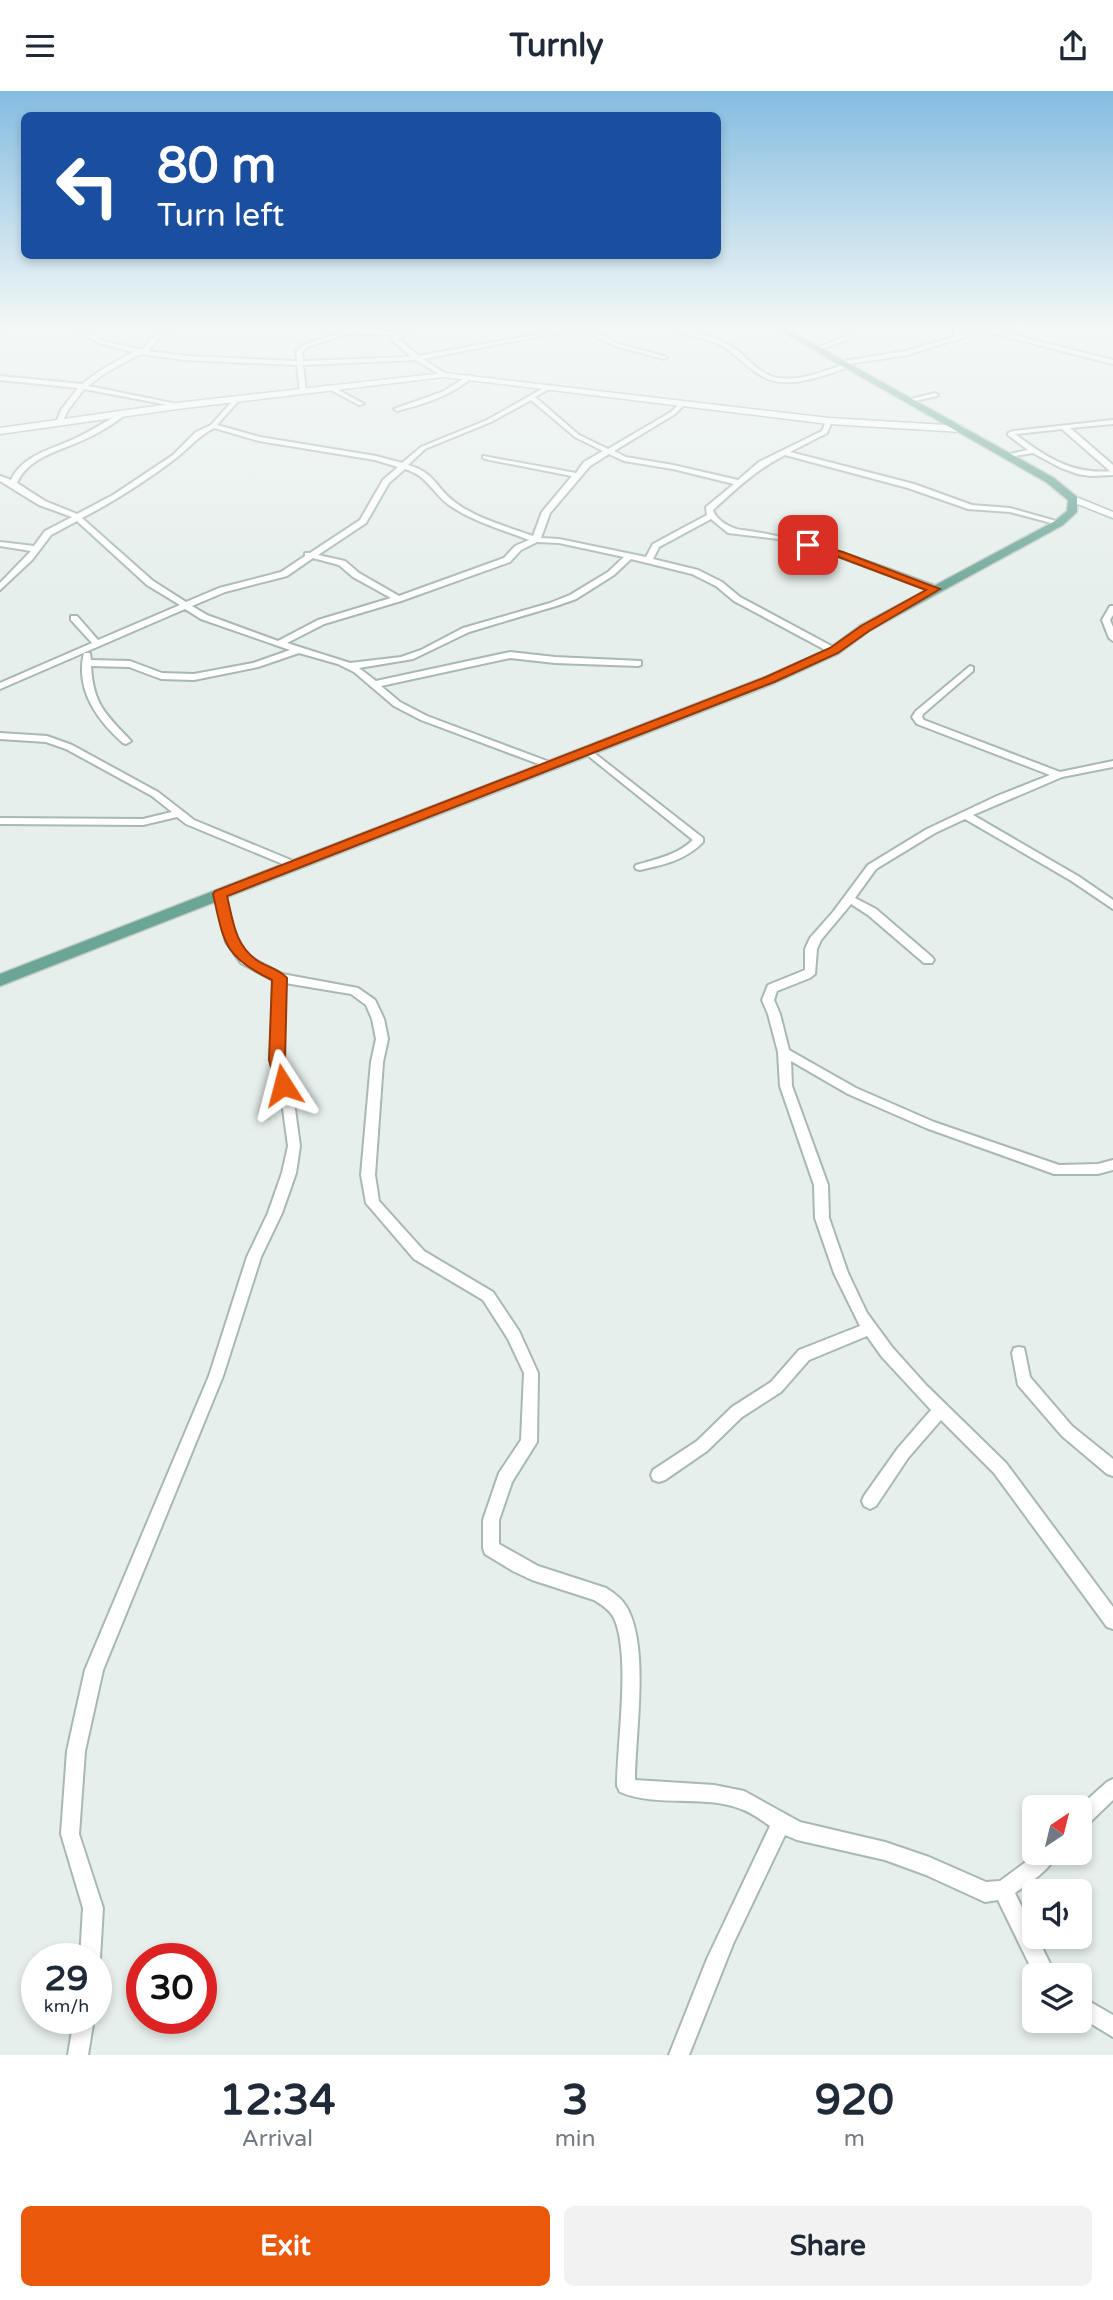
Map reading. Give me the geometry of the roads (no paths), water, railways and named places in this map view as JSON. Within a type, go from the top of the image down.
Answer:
[{"type":"main road","points":[[0,980],[589,752],[733,695],[834,651],[865,628],[1059,523],[1072,512],[1073,499],[1050,480],[947,421]]},
{"type":"street","points":[[0,431],[76,421]]},
{"type":"street","points":[[13,484],[22,471],[43,454],[78,440],[111,421]]},
{"type":"street","points":[[0,588],[48,533],[116,497],[175,456],[198,433],[218,421]]},
{"type":"street","points":[[0,685],[183,605],[222,590],[284,573],[363,521],[382,488],[405,466],[411,456],[423,448],[488,421]]},
{"type":"street","points":[[559,421],[577,436],[624,459],[673,467],[738,483]]},
{"type":"street","points":[[279,644],[321,622],[398,599],[507,560],[518,548],[536,540],[546,512],[576,475],[608,451],[660,421]]},
{"type":"street","points":[[934,589],[840,554],[778,537],[731,531],[711,516],[709,509],[762,464],[825,432],[830,421],[962,429]]},
{"type":"street","points":[[1113,422],[1010,434],[1034,451],[1077,474],[1091,476],[1113,471]]},
{"type":"street","points":[[213,426],[259,439],[376,458],[417,470],[431,480],[445,497],[467,513],[536,540],[559,541],[695,572],[719,584],[737,599],[834,651]]},
{"type":"street","points":[[1065,428],[1113,471]]},
{"type":"street","points":[[1009,455],[1034,451]]},
{"type":"street","points":[[784,453],[911,486],[971,507],[1010,510],[1059,523]]},
{"type":"street","points":[[485,457],[576,475]]},
{"type":"street","points":[[0,478],[42,503],[77,517],[150,583],[204,617],[349,666],[376,684],[397,703],[424,718],[552,766]]},
{"type":"street","points":[[1073,499],[1113,515]]},
{"type":"street","points":[[648,560],[656,546],[711,516]]},
{"type":"street","points":[[0,544],[36,549]]},
{"type":"street","points":[[308,555],[342,563],[356,575],[398,599]]},
{"type":"street","points":[[349,666],[415,656],[463,631],[526,611],[566,602],[600,584],[630,556]]},
{"type":"street","points":[[1113,608],[1106,620],[1113,638]]},
{"type":"street","points":[[74,618],[91,645],[86,663],[89,690],[95,707],[104,720],[126,741]]},
{"type":"street","points":[[86,663],[130,664],[161,676],[194,677],[255,665],[299,650]]},
{"type":"street","points":[[376,684],[510,655],[555,660],[638,663]]},
{"type":"street","points":[[970,669],[919,713],[917,717],[920,722],[1059,775]]},
{"type":"street","points":[[0,736],[47,740],[69,747],[155,794],[177,814],[228,839],[294,865]]},
{"type":"street","points":[[589,752],[699,840],[694,847],[640,867]]},
{"type":"street","points":[[1113,764],[1059,775],[965,815],[931,831],[872,867],[816,938],[811,949],[811,971],[772,988],[768,993],[784,1052],[786,1086],[821,1185],[822,1218],[841,1273],[870,1328],[887,1352],[1000,1468],[1113,1621]]},
{"type":"street","points":[[0,821],[143,822],[177,814]]},
{"type":"street","points":[[965,815],[1074,878],[1113,905]]},
{"type":"street","points":[[220,894],[230,939],[238,952],[253,965],[279,978],[354,991],[371,1003],[382,1039],[377,1062],[368,1175],[373,1203],[419,1255],[488,1296],[514,1335],[531,1373],[528,1442],[505,1478],[491,1520],[491,1548],[526,1570],[611,1599],[625,1619],[632,1697],[626,1786],[635,1789],[715,1794],[744,1800],[797,1831],[886,1851],[929,1866],[985,1892],[1003,1890],[1037,1865]]},
{"type":"street","points":[[848,898],[872,912],[928,960]]},
{"type":"street","points":[[91,1943],[93,1908],[70,1834],[76,1751],[94,1670],[216,1376],[254,1257],[275,1213],[289,1173],[294,1146],[289,1109],[277,1060],[279,978]]},
{"type":"street","points":[[784,1052],[852,1091],[930,1125],[1050,1167],[1059,1170],[1098,1169],[1113,1165]]},
{"type":"street","points":[[659,1475],[702,1446],[737,1412],[776,1387],[804,1355],[870,1328]]},
{"type":"street","points":[[1019,1353],[1023,1380],[1068,1431],[1113,1469]]},
{"type":"street","points":[[870,1501],[903,1453],[942,1409]]},
{"type":"street","points":[[1092,1807],[1113,1788]]},
{"type":"street","points":[[679,2055],[700,1994],[782,1822]]},
{"type":"street","points":[[1003,1890],[1040,1963]]},
{"type":"street","points":[[1092,2014],[1113,2027]]},
{"type":"street","points":[[78,2055],[81,2034]]}]
